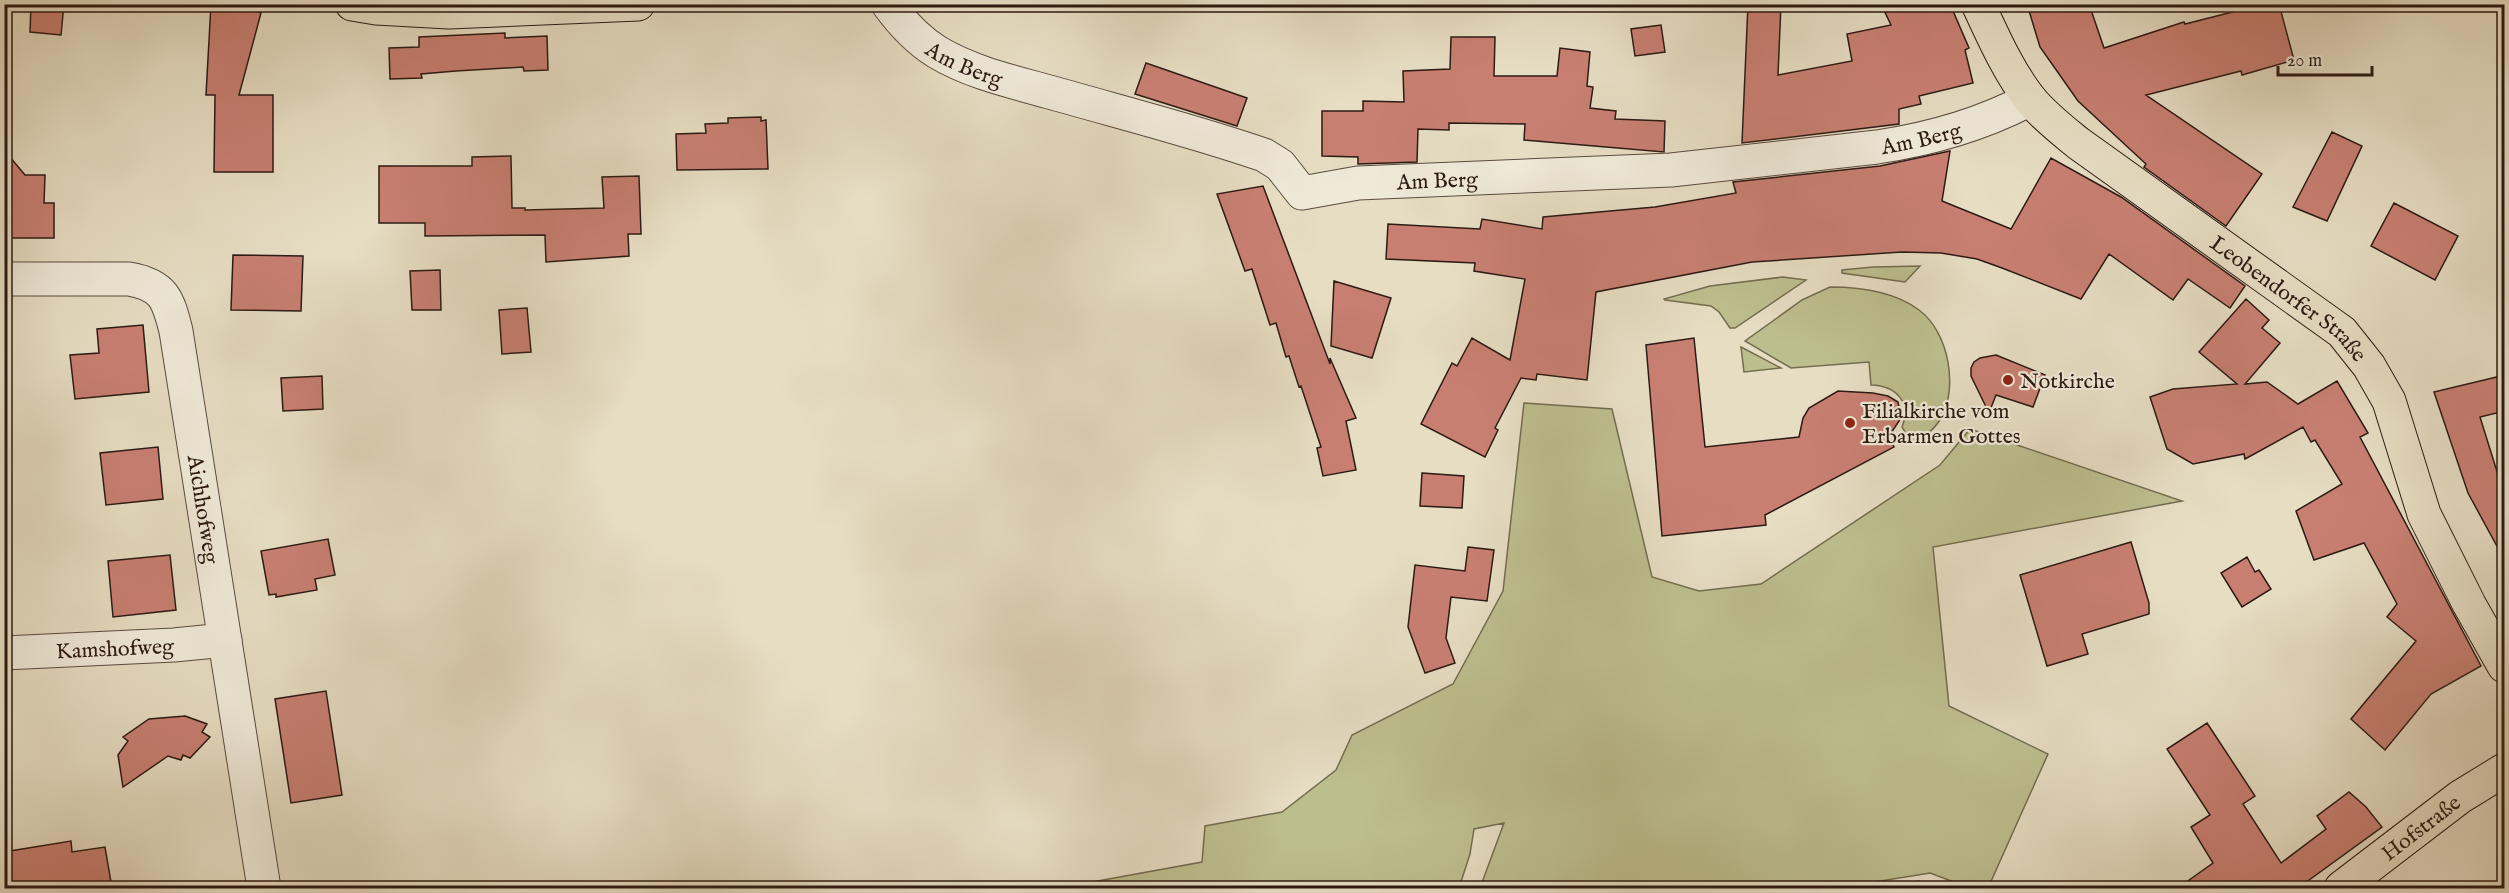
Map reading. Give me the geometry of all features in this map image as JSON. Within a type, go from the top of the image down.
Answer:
[{"type":"main road","points":[[352,4],[376,8],[449,12],[638,4]]},
{"type":"main road","name":"Leobendorfer Straße","points":[[1978,4],[2011,70],[2030,99],[2051,121],[2342,332],[2369,366],[2389,401],[2424,514],[2469,604],[2505,666]]},
{"type":"main road","name":"Hofstraße","points":[[2341,888],[2460,797],[2505,770]]},
{"type":"street","name":"Am Berg","points":[[888,4],[916,36],[954,62],[998,78],[1264,154],[1285,170],[1302,193],[1358,183],[1671,170],[1909,143],[1973,125],[2030,99]]},
{"type":"street","name":"Aichhofweg","points":[[4,279],[129,279],[147,282],[158,289],[166,299],[176,331],[264,888]]},
{"type":"street","name":"Kamshofweg","points":[[4,653],[174,645],[225,640]]},
{"type":"green space","points":[[1920,266],[1905,282],[1842,273],[1842,270],[1873,267]]},
{"type":"green space","points":[[1783,277],[1806,280],[1735,328],[1730,328],[1719,312],[1711,306],[1664,299],[1710,286]]},
{"type":"green space","points":[[1830,287],[1865,290],[1899,299],[1919,310],[1938,332],[1944,346],[1950,377],[1946,407],[1934,428],[1912,444],[1902,427],[1905,410],[1900,397],[1888,389],[1871,385],[1869,362],[1791,368],[1745,341],[1802,300]]},
{"type":"green space","points":[[1741,347],[1781,368],[1744,372]]},
{"type":"green space","points":[[1524,403],[1612,409],[1652,577],[1699,591],[1761,584],[1940,465],[1970,429],[2182,501],[1933,547],[1949,706],[2048,754],[1988,888],[1970,888],[1930,873],[1837,888],[1480,888],[1504,823],[1474,829],[1470,854],[1459,888],[1059,888],[1202,862],[1205,826],[1282,812],[1336,770],[1352,735],[1453,684],[1503,591]]},
{"type":"green space","points":[[1919,881],[1923,888],[1880,888]]},
{"type":"building","points":[[31,4],[64,4],[61,35],[30,32]]},
{"type":"building","points":[[211,4],[239,4],[261,13],[239,95],[273,95],[273,172],[214,172],[215,95],[206,95]]},
{"type":"building","points":[[1748,4],[1781,4],[1778,75],[1852,61],[1847,34],[1891,25],[1881,4],[1950,4],[1969,48],[1965,50],[1973,83],[1919,96],[1921,104],[1899,109],[1899,124],[1742,143]]},
{"type":"building","points":[[2027,4],[2089,4],[2104,48],[2184,22],[2185,24],[2264,4],[2279,4],[2294,60],[2242,75],[2241,71],[2146,95],[2262,174],[2226,226],[2144,167],[2146,164],[2078,101],[2040,47]]},
{"type":"building","points":[[1661,25],[1665,52],[1635,56],[1631,29]]},
{"type":"building","points":[[505,33],[505,38],[547,36],[548,70],[524,71],[523,67],[421,74],[422,78],[390,79],[389,48],[419,47],[419,37]]},
{"type":"building","points":[[1451,37],[1495,37],[1494,76],[1557,76],[1560,48],[1590,52],[1587,86],[1593,87],[1590,108],[1616,111],[1615,119],[1665,121],[1664,152],[1524,140],[1525,124],[1449,123],[1449,130],[1418,129],[1417,162],[1358,164],[1358,157],[1322,156],[1322,111],[1363,111],[1363,101],[1404,102],[1403,71],[1450,69]]},
{"type":"building","points":[[1146,63],[1247,98],[1237,126],[1135,94]]},
{"type":"building","points":[[761,117],[761,121],[766,120],[768,169],[677,170],[676,134],[706,133],[705,124],[728,123],[728,118]]},
{"type":"building","points":[[2332,132],[2362,146],[2327,221],[2293,207]]},
{"type":"building","points":[[4,150],[25,175],[45,175],[44,203],[54,203],[54,238],[4,238]]},
{"type":"building","points":[[1950,151],[1942,201],[2011,229],[2051,158],[2121,197],[2245,286],[2230,308],[2188,279],[2173,300],[2109,254],[2081,299],[1977,259],[1941,253],[1902,252],[1752,262],[1596,292],[1587,380],[1537,374],[1536,380],[1521,378],[1495,428],[1498,430],[1485,457],[1421,424],[1452,363],[1457,366],[1472,338],[1510,360],[1525,279],[1474,271],[1475,263],[1386,259],[1388,224],[1480,229],[1482,219],[1542,229],[1543,217],[1655,207],[1736,193],[1733,182],[1880,166]]},
{"type":"building","points":[[511,156],[512,208],[525,208],[525,210],[604,208],[602,177],[639,176],[641,234],[628,234],[629,256],[546,262],[545,235],[425,236],[425,223],[379,223],[379,166],[472,166],[472,157]]},
{"type":"building","points":[[1263,186],[1330,364],[1330,358],[1356,418],[1346,421],[1356,470],[1323,476],[1317,448],[1321,447],[1301,386],[1299,387],[1289,356],[1286,357],[1276,323],[1270,325],[1252,269],[1245,271],[1217,194]]},
{"type":"building","points":[[2394,203],[2458,236],[2435,280],[2371,246]]},
{"type":"building","points":[[233,255],[303,256],[301,311],[231,310]]},
{"type":"building","points":[[440,270],[441,310],[412,310],[410,271]]},
{"type":"building","points":[[1334,281],[1391,298],[1372,358],[1331,346]]},
{"type":"building","points":[[2246,299],[2269,320],[2262,328],[2280,343],[2245,384],[2267,382],[2298,404],[2337,381],[2368,433],[2360,437],[2481,666],[2431,694],[2385,750],[2351,719],[2416,641],[2387,617],[2397,604],[2364,543],[2314,560],[2296,511],[2342,484],[2315,440],[2311,442],[2303,427],[2245,459],[2244,454],[2193,464],[2167,449],[2150,397],[2173,389],[2237,384],[2199,352]]},
{"type":"building","points":[[527,308],[531,352],[502,354],[499,310]]},
{"type":"building","points":[[143,325],[149,392],[75,399],[70,355],[99,353],[97,329]]},
{"type":"building","points":[[1694,338],[1705,447],[1799,437],[1803,418],[1809,408],[1838,391],[1873,393],[1888,396],[1898,402],[1901,418],[1889,436],[1894,447],[1765,515],[1766,525],[1662,536],[1646,345]]},
{"type":"building","name":"Notkirche","points":[[1996,355],[2045,375],[2033,407],[1996,395],[1989,413],[1971,376],[1971,368],[1980,358]]},
{"type":"building","points":[[2505,375],[2505,411],[2480,417],[2499,478],[2505,488],[2505,561],[2468,493],[2434,392]]},
{"type":"building","points":[[322,376],[323,409],[283,411],[281,378]]},
{"type":"building","points":[[158,447],[163,499],[106,505],[100,453]]},
{"type":"building","points":[[1422,473],[1464,476],[1462,508],[1420,506]]},
{"type":"building","points":[[328,539],[335,575],[315,579],[317,590],[276,597],[276,594],[269,595],[261,551]]},
{"type":"building","points":[[2131,542],[2149,603],[2149,614],[2082,634],[2088,654],[2047,666],[2020,575]]},
{"type":"building","points":[[1468,547],[1494,550],[1487,601],[1451,597],[1446,638],[1455,663],[1425,673],[1408,627],[1415,565],[1465,571]]},
{"type":"building","points":[[170,555],[176,610],[113,617],[108,561]]},
{"type":"building","points":[[2247,557],[2255,572],[2259,570],[2271,589],[2242,607],[2221,573]]},
{"type":"building","points":[[326,691],[342,795],[291,803],[275,699]]},
{"type":"building","points":[[185,716],[207,724],[202,732],[210,737],[190,758],[183,755],[181,760],[168,756],[123,787],[118,755],[128,741],[123,737],[149,719]]},
{"type":"building","points":[[2207,723],[2255,796],[2243,804],[2281,863],[2326,829],[2317,816],[2349,792],[2366,807],[2382,827],[2298,888],[2178,888],[2213,863],[2191,827],[2210,815],[2167,749]]},
{"type":"building","points":[[71,841],[72,852],[105,847],[112,888],[4,888],[4,852]]},
{"type":"place","name":"Notkirche","points":[[2008,380]]},
{"type":"place","name":"Filialkirche vom Erbarmen Gottes","points":[[1850,423]]}]
